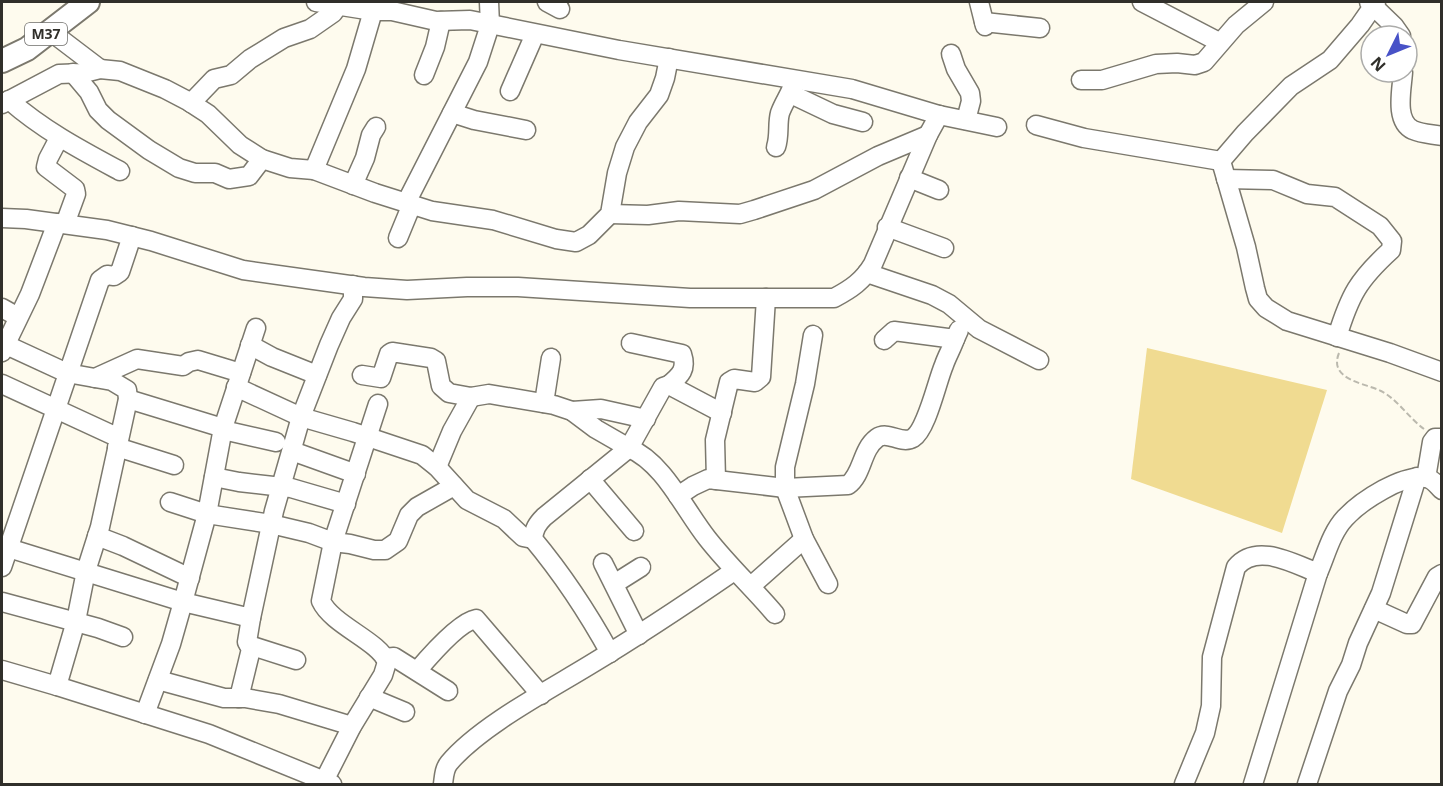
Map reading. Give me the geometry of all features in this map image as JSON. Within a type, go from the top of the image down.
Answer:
[{"type":"main road","name":"M37","points":[[2,61],[27,49],[88,2]]},
{"type":"street","points":[[316,2],[373,11],[392,11],[441,21],[470,20],[669,58],[792,87],[852,89],[939,115],[997,127]]},
{"type":"street","points":[[398,238],[409,203],[478,62],[490,25],[489,2]]},
{"type":"street","points":[[979,2],[984,23],[1040,28]]},
{"type":"street","points":[[1142,2],[1220,42]]},
{"type":"street","points":[[1081,80],[1102,81],[1156,64],[1195,65],[1203,62],[1257,3]]},
{"type":"street","points":[[1391,24],[1373,3],[1330,60],[1292,86],[1253,124],[1223,170],[1258,298],[1266,308],[1280,319],[1390,353],[1442,372]]},
{"type":"street","points":[[191,103],[214,79],[231,75],[250,58],[284,38],[310,29],[333,13],[338,6]]},
{"type":"street","points":[[314,170],[356,69],[373,11]]},
{"type":"street","points":[[424,75],[435,47],[441,21]]},
{"type":"street","points":[[50,31],[100,69]]},
{"type":"street","points":[[510,91],[535,34]]},
{"type":"street","points":[[951,54],[956,69],[970,93],[971,101],[966,120]]},
{"type":"street","points":[[5,102],[59,74],[84,73],[100,69],[120,71],[165,89],[191,103],[208,114],[240,145],[262,159],[279,165],[314,170],[432,211],[493,220],[568,242],[576,242],[583,239],[610,214],[617,173],[625,147],[638,122],[659,95],[669,58]]},
{"type":"street","points":[[73,73],[89,92],[98,110],[108,120],[149,150],[179,168],[195,173],[215,173],[229,179],[249,176],[262,159]]},
{"type":"street","points":[[1402,84],[1401,107],[1402,117],[1406,124],[1412,129],[1442,136]]},
{"type":"street","points":[[792,87],[833,114],[864,122]]},
{"type":"street","points":[[776,147],[780,133],[780,114],[792,87]]},
{"type":"street","points":[[5,102],[59,138],[120,171]]},
{"type":"street","points":[[452,113],[474,120],[526,130]]},
{"type":"street","points":[[2,218],[107,230],[243,270],[352,285],[407,290],[466,286],[518,287],[690,298],[834,298],[851,289],[867,273],[939,115]]},
{"type":"street","points":[[1036,125],[1084,138],[1273,180],[1307,194],[1335,197],[1370,219],[1392,241],[1391,250],[1373,266],[1348,301],[1340,338]]},
{"type":"street","points":[[353,185],[365,158],[371,135],[376,128]]},
{"type":"street","points":[[610,214],[679,211],[740,214],[814,190],[878,156],[928,135]]},
{"type":"street","points":[[57,686],[76,621],[128,399],[127,390],[119,384],[67,373],[2,346],[30,294],[61,223],[76,195],[75,189],[46,167],[59,138]]},
{"type":"street","points":[[909,178],[939,190]]},
{"type":"street","points":[[887,227],[944,248]]},
{"type":"street","points":[[2,567],[9,518],[56,410],[100,280],[106,275],[114,276],[120,272],[132,236]]},
{"type":"street","points":[[867,273],[932,295],[949,304],[979,329],[1039,360]]},
{"type":"street","points":[[239,698],[251,649],[247,637],[271,524],[282,487],[284,446],[301,417],[341,318],[353,299],[352,285]]},
{"type":"street","points":[[716,480],[715,440],[729,382],[734,379],[755,382],[761,377],[766,298]]},
{"type":"street","points":[[2,308],[18,317]]},
{"type":"street","points":[[678,496],[708,479],[785,488],[848,485],[854,481],[865,453],[876,439],[883,435],[907,440],[916,435],[931,404],[944,363],[966,318]]},
{"type":"street","points":[[884,340],[894,331],[955,339]]},
{"type":"street","points":[[813,334],[785,467],[785,488],[804,539],[828,584]]},
{"type":"street","points":[[145,714],[190,578],[207,514],[223,429],[253,337],[273,357],[317,375]]},
{"type":"street","points":[[533,539],[536,525],[629,448],[663,387],[669,385],[684,370],[682,354],[631,344]]},
{"type":"street","points":[[363,375],[381,378],[389,354],[392,352],[431,358],[436,361],[443,389],[449,393],[471,398],[489,394],[544,403],[572,411],[601,409],[646,419]]},
{"type":"street","points":[[544,403],[551,358]]},
{"type":"street","points":[[95,378],[137,359],[183,366],[198,360],[238,380],[301,417],[422,455],[437,467],[467,500],[504,519],[523,537],[533,539],[589,615],[610,653]]},
{"type":"street","points":[[2,384],[118,442],[174,465]]},
{"type":"street","points":[[669,385],[722,413]]},
{"type":"street","points":[[437,467],[452,431],[471,398]]},
{"type":"street","points":[[128,399],[284,446],[356,474]]},
{"type":"street","points":[[2,670],[208,734],[328,783],[352,726],[385,670],[387,662],[324,607],[321,601],[333,542],[369,438],[378,404]]},
{"type":"street","points":[[572,411],[596,429],[648,458],[706,537],[734,571],[751,586],[775,614]]},
{"type":"street","points":[[1307,784],[1338,691],[1381,593],[1422,478],[1432,442],[1435,438],[1442,438]]},
{"type":"street","points":[[214,477],[291,488],[346,504]]},
{"type":"street","points":[[1253,784],[1318,573],[1333,537],[1345,519],[1398,481],[1422,478],[1434,481],[1442,490]]},
{"type":"street","points":[[590,479],[634,531]]},
{"type":"street","points":[[170,502],[207,514],[271,524],[309,533],[333,542],[385,550],[398,541],[409,515],[417,507],[454,486]]},
{"type":"street","points":[[97,536],[190,578]]},
{"type":"street","points":[[751,586],[804,539]]},
{"type":"street","points":[[5,547],[183,602],[251,618]]},
{"type":"street","points":[[1184,784],[1205,733],[1211,706],[1212,657],[1236,567],[1249,557],[1262,555],[1274,556],[1318,573]]},
{"type":"street","points":[[603,563],[639,635]]},
{"type":"street","points":[[614,584],[641,567]]},
{"type":"street","points":[[443,784],[446,768],[478,737],[639,635],[734,571]]},
{"type":"street","points":[[1374,609],[1407,624],[1412,624],[1437,577],[1442,574]]},
{"type":"street","points":[[2,602],[76,621],[123,637]]},
{"type":"street","points":[[417,671],[432,653],[462,626],[476,619],[541,695]]},
{"type":"street","points":[[249,645],[296,660]]},
{"type":"street","points":[[385,658],[394,657],[448,691]]},
{"type":"street","points":[[158,680],[224,698],[279,704],[352,726]]},
{"type":"street","points":[[369,697],[405,712]]},
{"type":"path","points":[[1340,338],[1336,360],[1338,370],[1350,380],[1364,387],[1382,391],[1413,421]]},
{"type":"shaded area","points":[[1147,348],[1327,390],[1282,533],[1131,479]]}]
